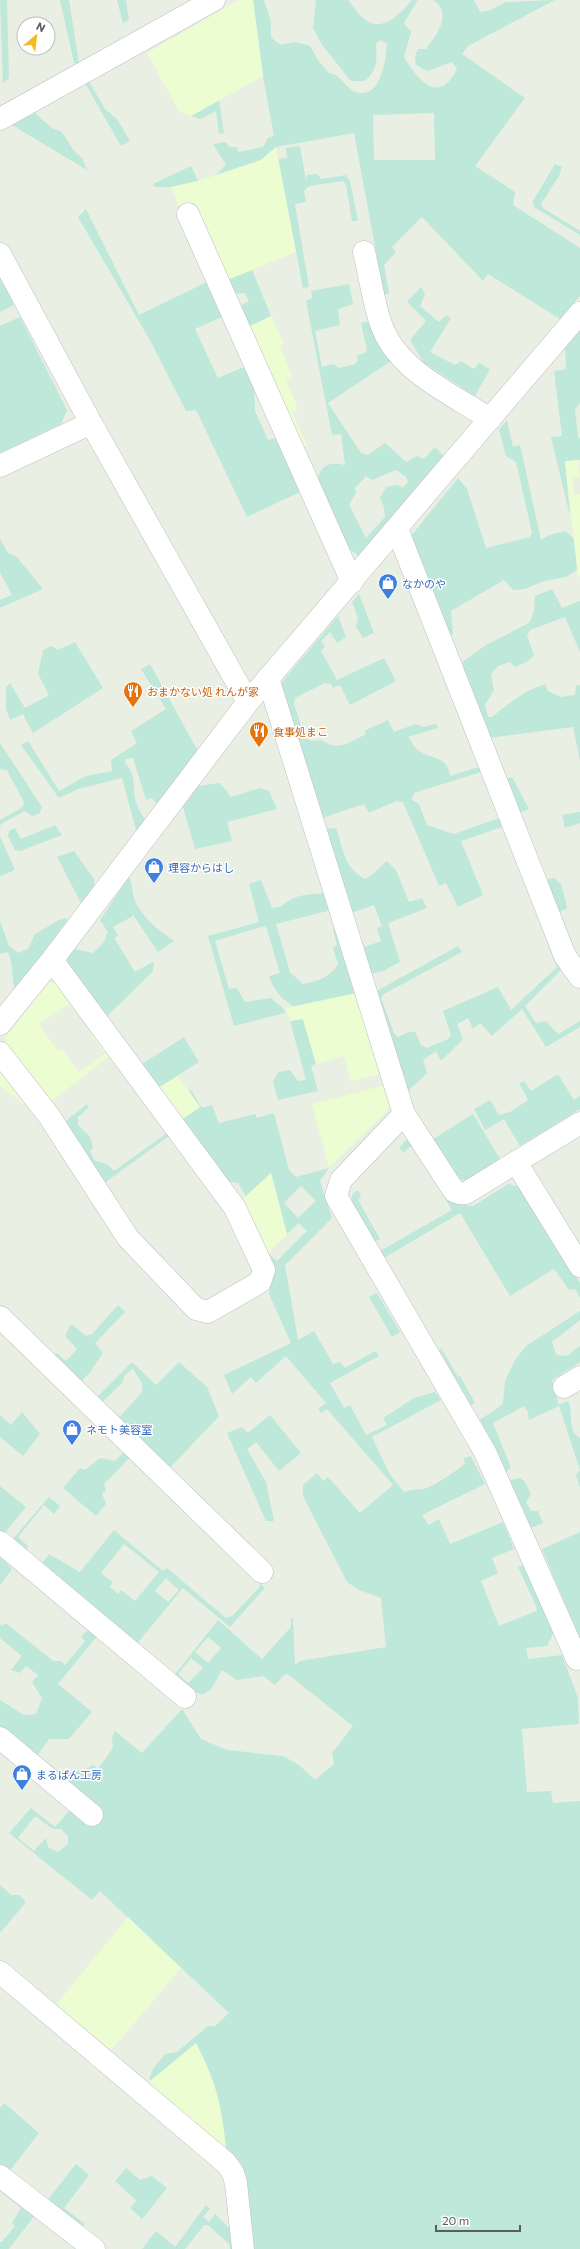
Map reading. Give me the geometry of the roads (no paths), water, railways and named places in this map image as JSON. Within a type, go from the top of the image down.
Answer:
[{"type":"street","points":[[0,119],[214,0]]},
{"type":"street","points":[[188,214],[352,582]]},
{"type":"street","points":[[364,252],[381,325],[397,353],[414,370],[490,419]]},
{"type":"street","points":[[0,254],[92,423],[248,702]]},
{"type":"street","points":[[0,1024],[52,960],[248,702],[398,529],[580,313]]},
{"type":"street","points":[[0,466],[92,423]]},
{"type":"street","points":[[398,529],[573,952],[580,977]]},
{"type":"street","points":[[268,678],[404,1114],[454,1191],[466,1193],[580,1123]]},
{"type":"street","points":[[0,1053],[49,1116],[128,1238],[196,1309],[208,1312],[260,1282],[264,1270],[235,1208],[52,960]]},
{"type":"street","points":[[404,1114],[341,1180],[336,1196],[485,1452],[577,1659]]},
{"type":"street","points":[[516,1162],[580,1266]]},
{"type":"street","points":[[0,1317],[262,1572]]},
{"type":"street","points":[[0,1542],[185,1697]]},
{"type":"street","points":[[0,1738],[92,1815]]},
{"type":"street","points":[[0,1972],[226,2163],[234,2174],[236,2183],[243,2249]]},
{"type":"street","points":[[0,2176],[94,2249]]},
{"type":"place","name":"なかのや","points":[[388,600]]},
{"type":"place","name":"おまかない処 れんが家","points":[[133,708]]},
{"type":"place","name":"食事処まこ","points":[[259,748]]},
{"type":"place","name":"理容からはし","points":[[154,884]]},
{"type":"place","name":"ネモト美容室","points":[[72,1446]]},
{"type":"place","name":"まるぱん工房","points":[[22,1791]]}]
